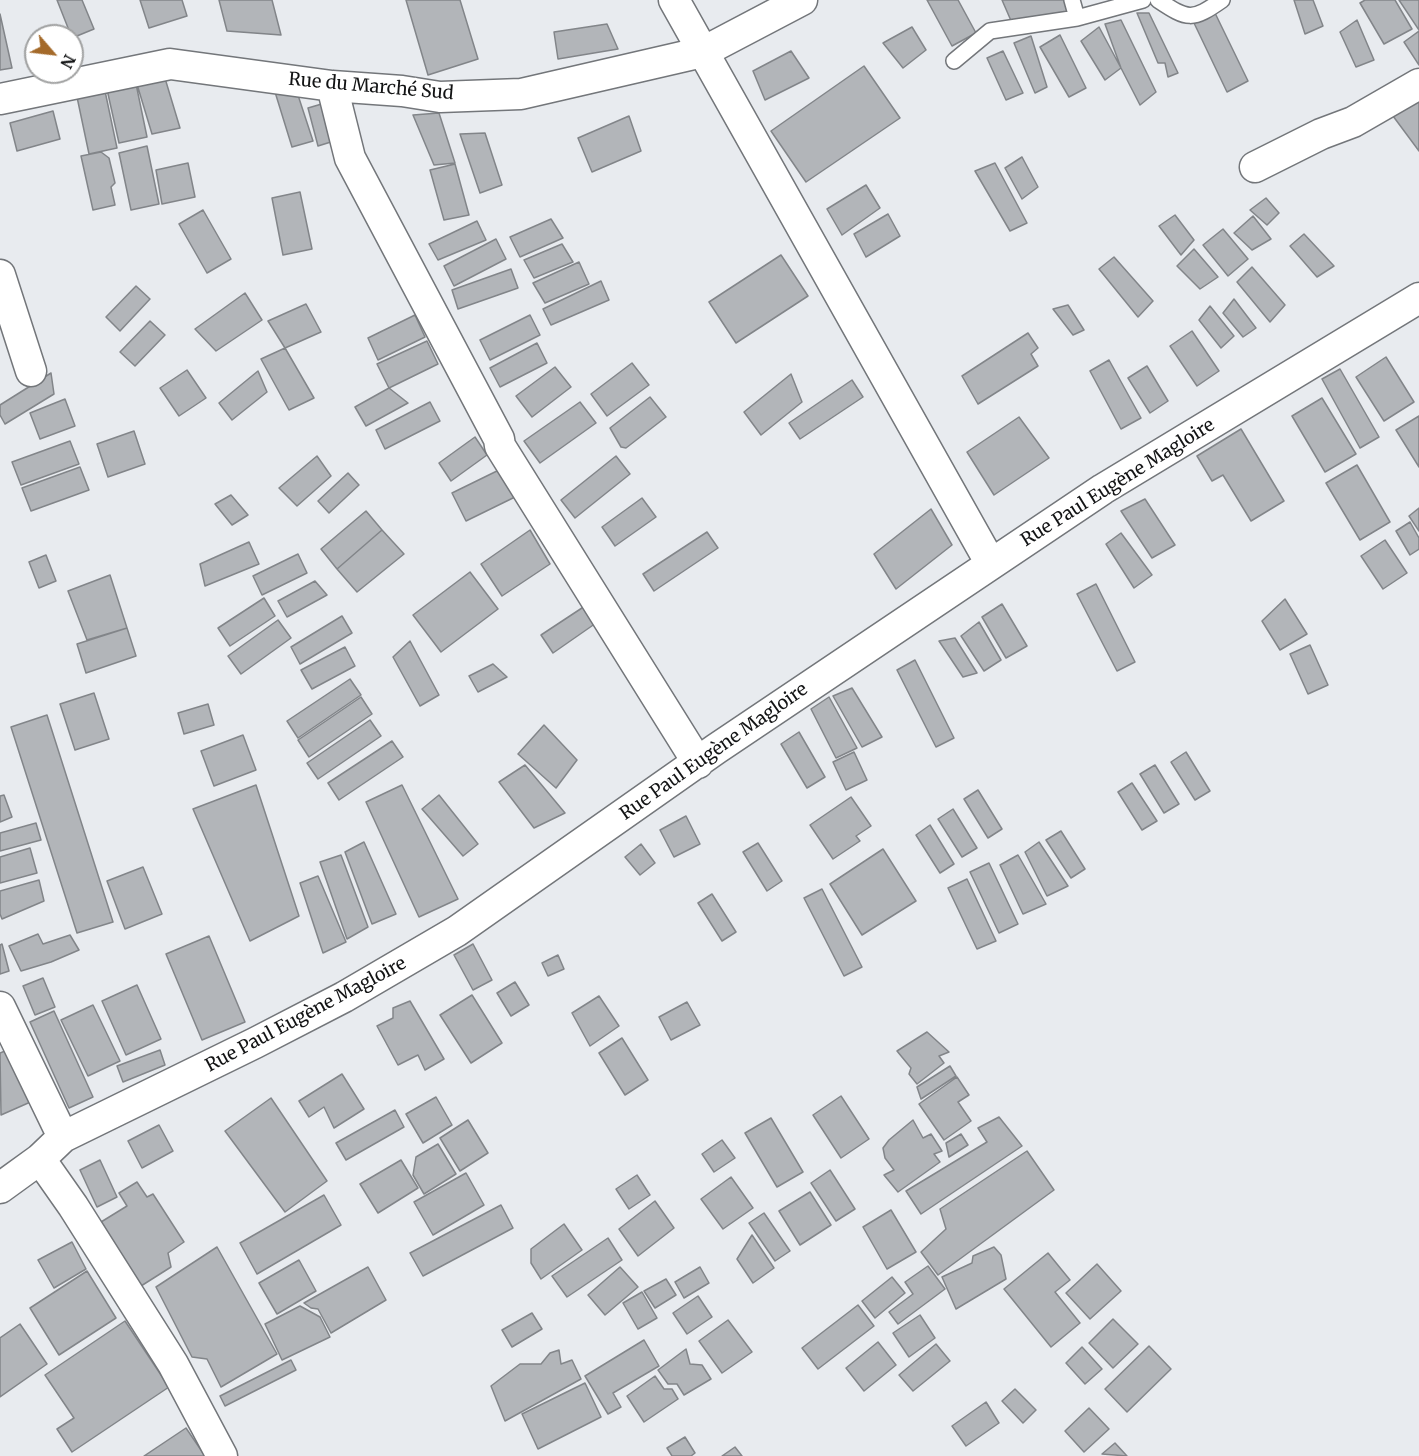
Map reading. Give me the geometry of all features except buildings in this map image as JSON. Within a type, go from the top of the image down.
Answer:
[{"type":"street","points":[[674,0],[991,564]]},
{"type":"street","name":"Rue du Marché Sud","points":[[0,99],[170,64],[332,86],[440,97],[521,94],[703,52],[802,0]]},
{"type":"street","points":[[1255,167],[1322,134],[1353,122],[1419,84]]},
{"type":"street","points":[[332,86],[350,158],[499,439],[500,446],[698,763]]},
{"type":"street","points":[[0,275],[31,370]]},
{"type":"street","name":"Rue Paul Eugène Magloire","points":[[0,1188],[40,1159],[63,1137],[272,1035],[457,932],[716,749],[1103,489],[1419,298]]},
{"type":"street","points":[[0,1007],[63,1137]]},
{"type":"street","points":[[40,1159],[73,1206],[173,1364],[222,1456]]},
{"type":"lane","points":[[1072,0],[1077,18]]},
{"type":"lane","points":[[954,61],[990,31],[1077,18],[1143,0]]},
{"type":"lane","points":[[1158,0],[1182,15],[1202,14],[1222,0]]}]
